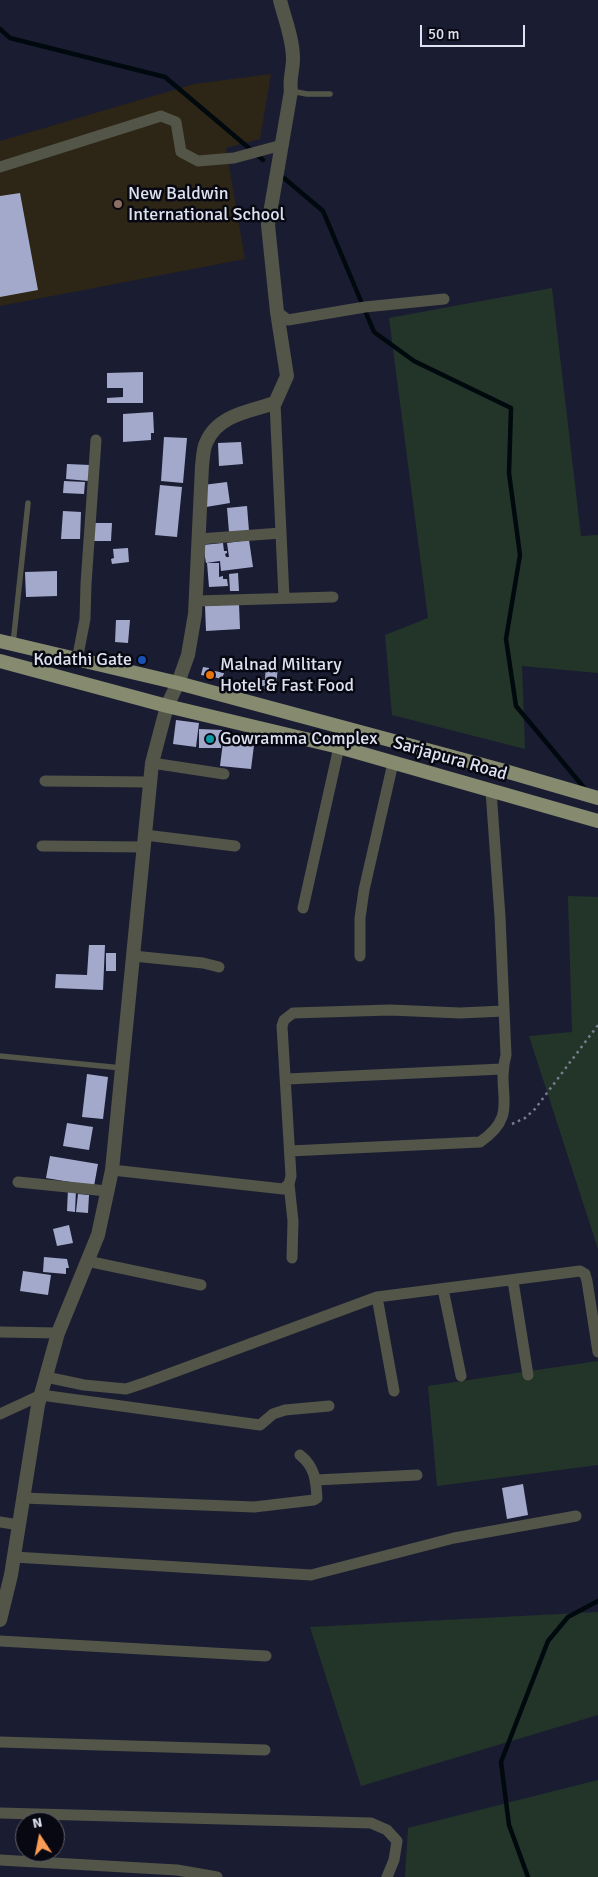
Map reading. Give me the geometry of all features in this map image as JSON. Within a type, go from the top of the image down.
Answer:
[{"type":"main road","name":"Sarjapura Road","points":[[6,642],[178,683],[598,798]]},
{"type":"main road","name":"Sarjapura Road","points":[[0,660],[167,706],[339,747],[598,821]]},
{"type":"street","points":[[280,0],[291,38],[293,60],[290,81],[291,91],[268,225],[277,312],[287,376],[275,403],[284,598]]},
{"type":"street","points":[[0,168],[161,116],[176,122],[181,152],[198,161],[234,158],[282,145]]},
{"type":"street","points":[[277,312],[288,320],[361,308],[444,300]]},
{"type":"street","points":[[0,1620],[14,1557],[41,1394],[58,1333],[98,1235],[112,1170],[152,763],[167,706],[188,655],[195,614],[202,466],[205,444],[213,429],[230,417],[275,403]]},
{"type":"street","points":[[77,660],[85,619],[96,440]]},
{"type":"street","points":[[199,539],[281,533]]},
{"type":"street","points":[[196,601],[333,597]]},
{"type":"street","points":[[303,908],[339,747]]},
{"type":"street","points":[[152,763],[224,774]]},
{"type":"street","points":[[360,956],[360,918],[364,890],[393,763]]},
{"type":"street","points":[[45,781],[150,782]]},
{"type":"street","points":[[290,1151],[480,1142],[491,1134],[502,1121],[505,1105],[502,1069],[506,1055],[491,791]]},
{"type":"street","points":[[42,846],[144,841],[235,846]]},
{"type":"street","points":[[133,956],[203,963],[220,968]]},
{"type":"street","points":[[292,1258],[293,1221],[289,1184],[291,1176],[287,1079],[282,1026],[284,1020],[293,1013],[390,1010],[460,1013],[504,1011]]},
{"type":"street","points":[[287,1079],[502,1069]]},
{"type":"street","points":[[112,1170],[283,1189],[289,1184]]},
{"type":"street","points":[[18,1182],[107,1191]]},
{"type":"street","points":[[87,1261],[201,1285]]},
{"type":"street","points":[[46,1377],[84,1385],[126,1389],[377,1297],[580,1271],[585,1274],[598,1352]]},
{"type":"street","points":[[513,1280],[528,1374]]},
{"type":"street","points":[[443,1289],[461,1376]]},
{"type":"street","points":[[377,1297],[394,1391]]},
{"type":"street","points":[[0,1332],[58,1333]]},
{"type":"street","points":[[0,1414],[41,1394],[260,1425],[273,1414],[284,1410],[329,1406]]},
{"type":"street","points":[[24,1498],[254,1507],[314,1500],[317,1498],[313,1469],[300,1455]]},
{"type":"street","points":[[316,1480],[417,1475]]},
{"type":"street","points":[[14,1557],[311,1575],[454,1538],[576,1516]]},
{"type":"street","points":[[0,1522],[19,1525]]},
{"type":"street","points":[[0,1641],[266,1656]]},
{"type":"street","points":[[0,1742],[265,1750]]},
{"type":"street","points":[[0,1813],[371,1823],[387,1830],[397,1841],[394,1860],[387,1877]]},
{"type":"street","points":[[0,1860],[177,1870],[217,1877]]},
{"type":"lane","points":[[291,91],[307,94],[330,94]]},
{"type":"lane","points":[[6,642],[28,503]]},
{"type":"lane","points":[[0,1056],[122,1068]]},
{"type":"path","points":[[496,1128],[513,1124],[526,1118],[598,1025]]},
{"type":"shaded area","name":"New Baldwin International School","points":[[271,74],[260,139],[226,148],[245,259],[0,306],[0,141],[194,84]]},
{"type":"green space","points":[[552,288],[581,536],[598,535],[598,673],[522,666],[525,749],[392,715],[385,635],[428,618],[389,318]]},
{"type":"green space","points":[[568,896],[598,897],[598,1249],[529,1036],[572,1032]]},
{"type":"green space","points":[[598,1361],[598,1465],[437,1486],[428,1386]]},
{"type":"green space","points":[[598,1612],[598,1715],[361,1786],[310,1627]]},
{"type":"green space","points":[[598,1780],[598,1877],[405,1877],[408,1828]]},
{"type":"building","points":[[20,193],[38,290],[0,297],[0,196]]},
{"type":"building","points":[[143,372],[143,403],[107,403],[107,398],[123,397],[123,388],[107,388],[107,373]]},
{"type":"building","points":[[153,412],[154,433],[151,433],[151,440],[123,442],[123,414]]},
{"type":"building","points":[[164,437],[187,438],[183,483],[161,481]]},
{"type":"building","points":[[241,442],[243,464],[219,466],[218,443]]},
{"type":"building","points":[[67,464],[90,465],[89,481],[66,479]]},
{"type":"building","points":[[64,481],[85,482],[84,494],[63,493]]},
{"type":"building","points":[[227,482],[230,503],[206,507],[203,485]]},
{"type":"building","points":[[160,485],[182,487],[177,537],[155,535]]},
{"type":"building","points":[[247,506],[249,531],[229,532],[227,508]]},
{"type":"building","points":[[63,511],[81,512],[80,539],[61,539]]},
{"type":"building","points":[[92,523],[112,523],[111,541],[91,541]]},
{"type":"building","points":[[249,540],[253,567],[221,571],[220,561],[206,563],[203,545],[223,543],[224,551],[227,551],[226,557],[229,557],[227,543]]},
{"type":"building","points":[[128,548],[129,562],[112,564],[111,559],[114,558],[113,549]]},
{"type":"building","points":[[207,563],[219,563],[219,577],[223,576],[223,579],[227,579],[228,586],[209,587]]},
{"type":"building","points":[[57,571],[57,596],[26,597],[25,572]]},
{"type":"building","points":[[238,573],[239,591],[230,591],[229,574]]},
{"type":"building","points":[[239,604],[240,629],[206,631],[205,606]]},
{"type":"building","points":[[116,620],[130,620],[128,643],[115,642]]},
{"type":"building","points":[[266,663],[278,664],[276,690],[264,689],[264,686],[261,686],[262,680],[265,680]]},
{"type":"building","points":[[203,667],[209,668],[208,676],[201,675]]},
{"type":"building","points":[[210,670],[224,673],[222,679],[209,676]]},
{"type":"building","points":[[176,720],[199,723],[196,747],[173,744]]},
{"type":"building","name":"Gowramma Complex","points":[[199,729],[222,730],[221,748],[199,748]]},
{"type":"building","points":[[224,734],[255,737],[251,769],[220,766]]},
{"type":"building","points":[[89,945],[105,945],[103,990],[55,988],[56,974],[87,975]]},
{"type":"building","points":[[106,953],[116,953],[116,971],[106,971]]},
{"type":"building","points":[[87,1074],[108,1077],[103,1119],[82,1117]]},
{"type":"building","points":[[67,1123],[93,1127],[89,1150],[63,1146]]},
{"type":"building","points":[[50,1156],[98,1164],[94,1186],[46,1178]]},
{"type":"building","points":[[68,1189],[76,1189],[75,1212],[67,1211]]},
{"type":"building","points":[[78,1194],[89,1195],[88,1213],[76,1212]]},
{"type":"building","points":[[69,1225],[73,1243],[57,1246],[53,1229]]},
{"type":"building","points":[[44,1257],[67,1259],[69,1268],[66,1268],[66,1274],[43,1272]]},
{"type":"building","points":[[23,1271],[51,1275],[48,1295],[20,1291]]},
{"type":"building","points":[[523,1484],[528,1515],[507,1519],[502,1488]]},
{"type":"waterway","points":[[0,29],[10,38],[165,77],[263,160]]},
{"type":"waterway","points":[[284,178],[323,211],[374,332],[414,361],[511,408],[509,473],[520,555],[506,639],[516,706],[586,790]]},
{"type":"waterway","points":[[528,1877],[509,1825],[501,1762],[548,1641],[568,1617],[598,1601]]},
{"type":"place","name":"New Baldwin International School","points":[[118,204]]},
{"type":"place","name":"Kodathi Gate","points":[[142,660]]},
{"type":"place","name":"Malnad Military Hotel & Fast Food","points":[[210,675]]},
{"type":"place","name":"Gowramma Complex","points":[[210,739]]}]
